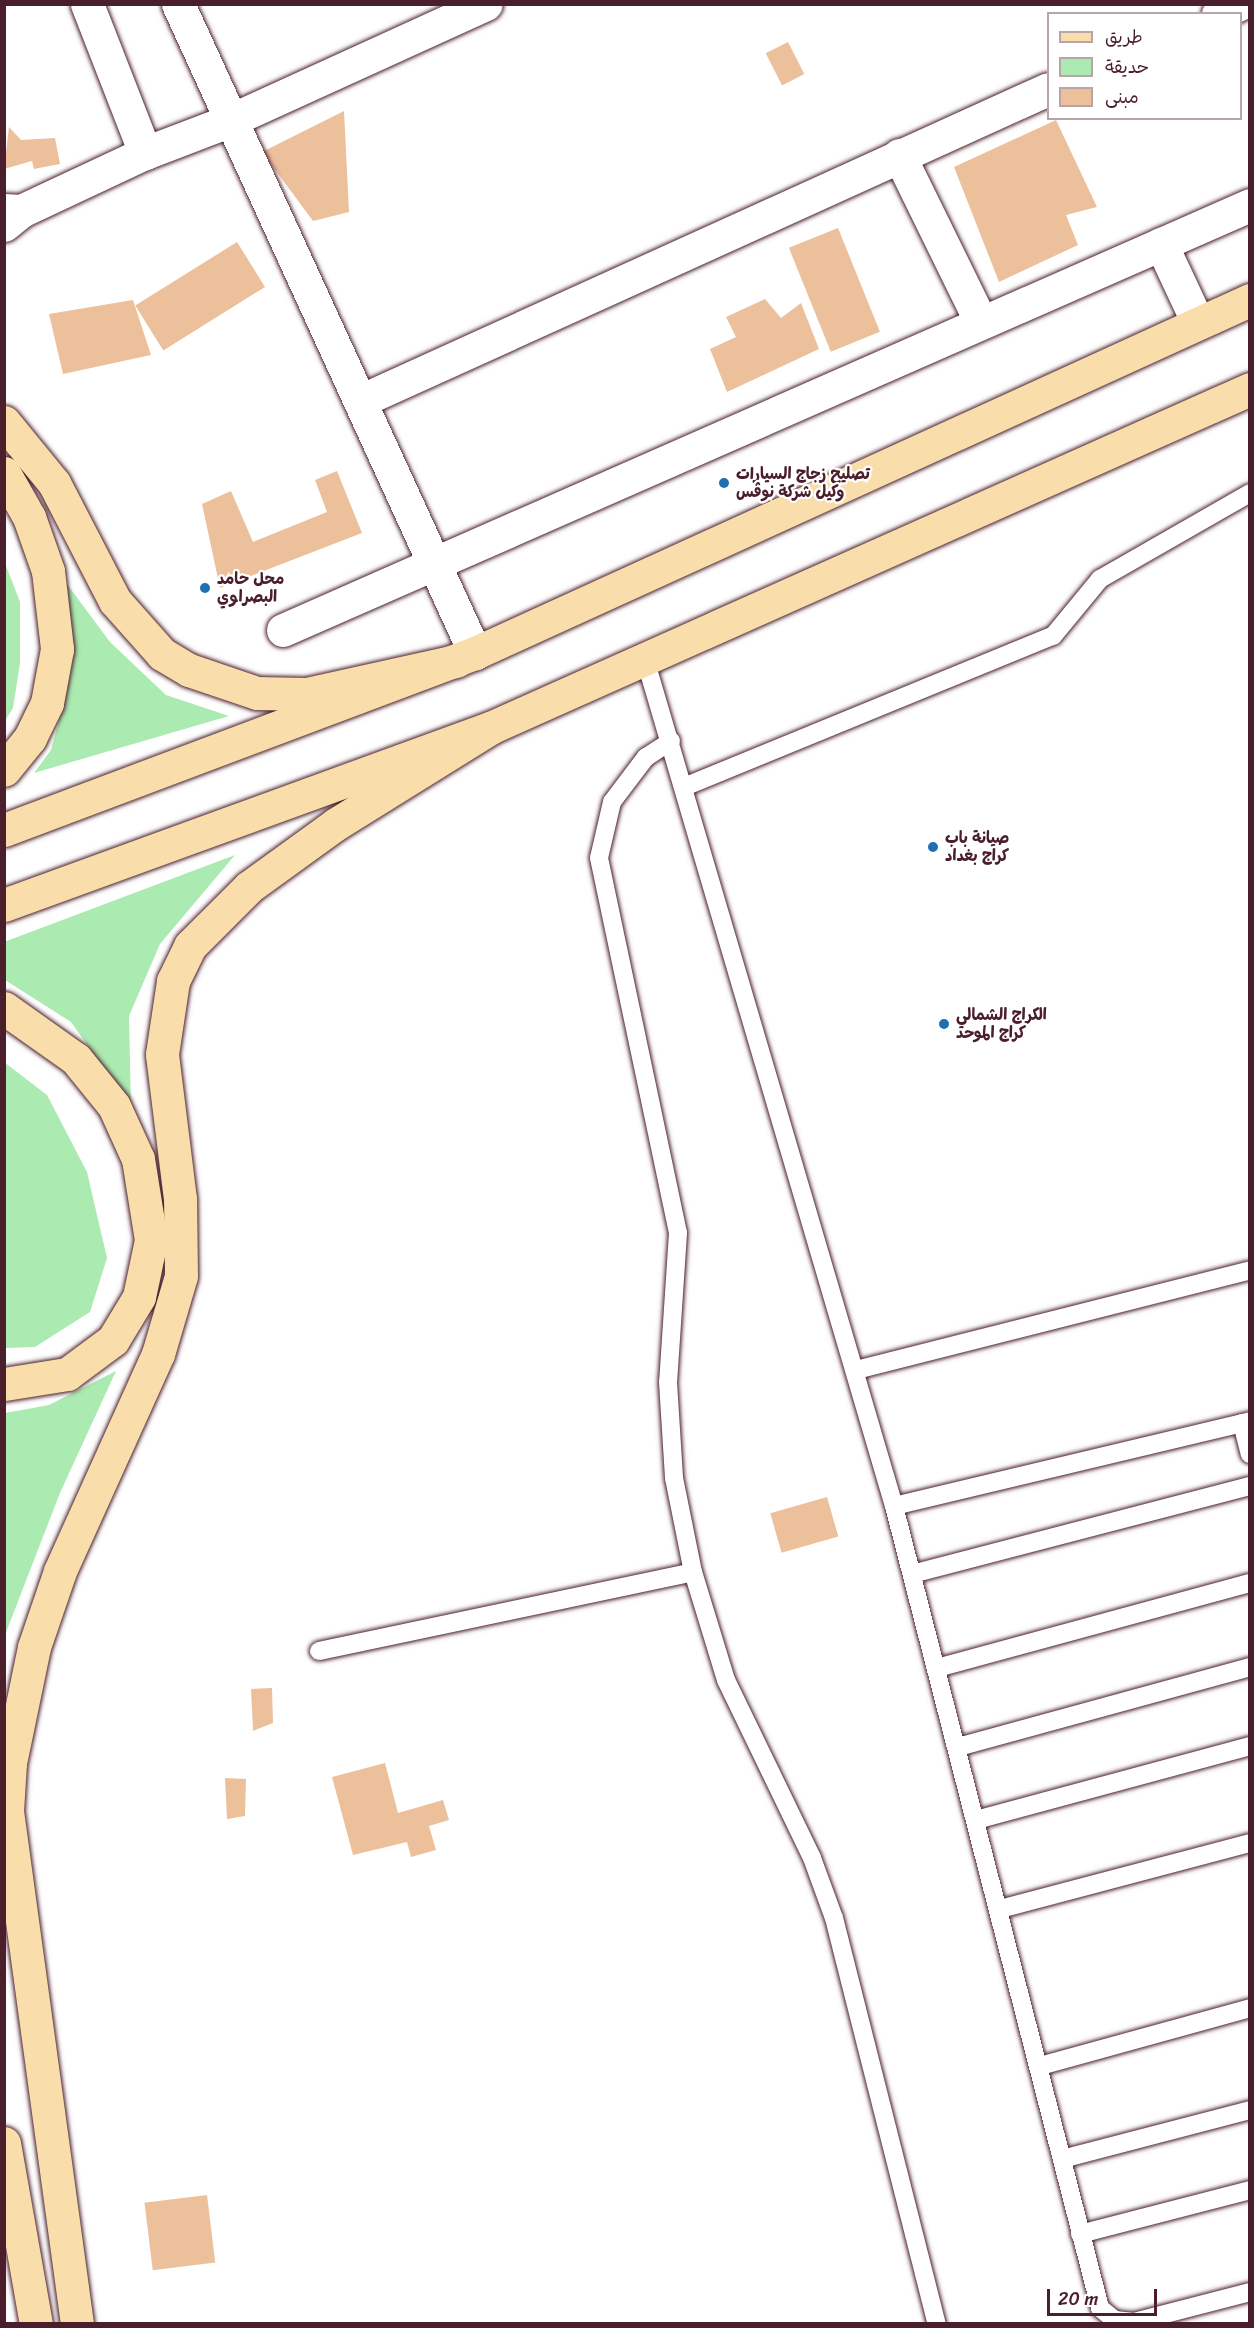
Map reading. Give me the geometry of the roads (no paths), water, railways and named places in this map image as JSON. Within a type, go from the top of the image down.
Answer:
[{"type":"main road","points":[[4,830],[465,657],[1250,300]]},
{"type":"main road","points":[[4,905],[490,728],[1250,389]]},
{"type":"main road","points":[[4,422],[54,483],[115,601],[162,654],[189,670],[257,693],[306,694],[465,657]]},
{"type":"main road","points":[[4,473],[29,517],[48,571],[57,649],[47,703],[30,738],[4,770]]},
{"type":"main road","points":[[77,2324],[16,1911],[7,1802],[34,1647],[60,1571],[158,1354],[181,1276],[180,1199],[162,1054],[173,981],[190,946],[249,887],[336,824],[490,728]]},
{"type":"main road","points":[[4,1008],[76,1059],[114,1106],[138,1159],[151,1239],[139,1297],[113,1341],[68,1374],[4,1384]]},
{"type":"main road","points":[[4,2143],[36,2324]]},
{"type":"street","points":[[87,4],[145,153]]},
{"type":"street","points":[[178,4],[434,564],[465,657]]},
{"type":"street","points":[[10,216],[145,153],[230,121],[486,4]]},
{"type":"street","points":[[1222,12],[1239,4]]},
{"type":"street","points":[[360,401],[1047,89]]},
{"type":"street","points":[[899,155],[980,320]]},
{"type":"street","points":[[283,630],[980,320],[1250,205]]},
{"type":"street","points":[[1161,244],[1198,323]]},
{"type":"lane","points":[[684,787],[1053,636],[1106,574],[1250,493]]},
{"type":"lane","points":[[645,658],[856,1370],[894,1506],[1000,1909],[1100,2308],[1114,2320],[1134,2322],[1250,2292]]},
{"type":"lane","points":[[671,741],[646,757],[612,802],[599,858],[678,1233],[669,1431],[693,1572],[730,1690],[812,1858],[834,1918],[937,2324]]},
{"type":"lane","points":[[856,1370],[1250,1270]]},
{"type":"lane","points":[[894,1506],[1246,1422],[1250,1454]]},
{"type":"lane","points":[[912,1574],[1250,1486]]},
{"type":"lane","points":[[319,1651],[693,1572]]},
{"type":"lane","points":[[937,1668],[1250,1583]]},
{"type":"lane","points":[[958,1747],[1250,1667]]},
{"type":"lane","points":[[976,1820],[1250,1746]]},
{"type":"lane","points":[[1000,1909],[1250,1843]]},
{"type":"lane","points":[[1040,2066],[1250,2008]]},
{"type":"lane","points":[[1062,2159],[1250,2110]]},
{"type":"lane","points":[[1080,2234],[1250,2190]]},
{"type":"place","name":"تصليح زجاج السيارات وكيل شركة نوڤس","points":[[724,483]]},
{"type":"place","name":"محل حامد البصراوي","points":[[205,588]]},
{"type":"place","name":"صيانة باب كراج بغداد","points":[[933,847]]},
{"type":"place","name":"الكراج الشمالي كراج الموحد","points":[[944,1024]]}]
